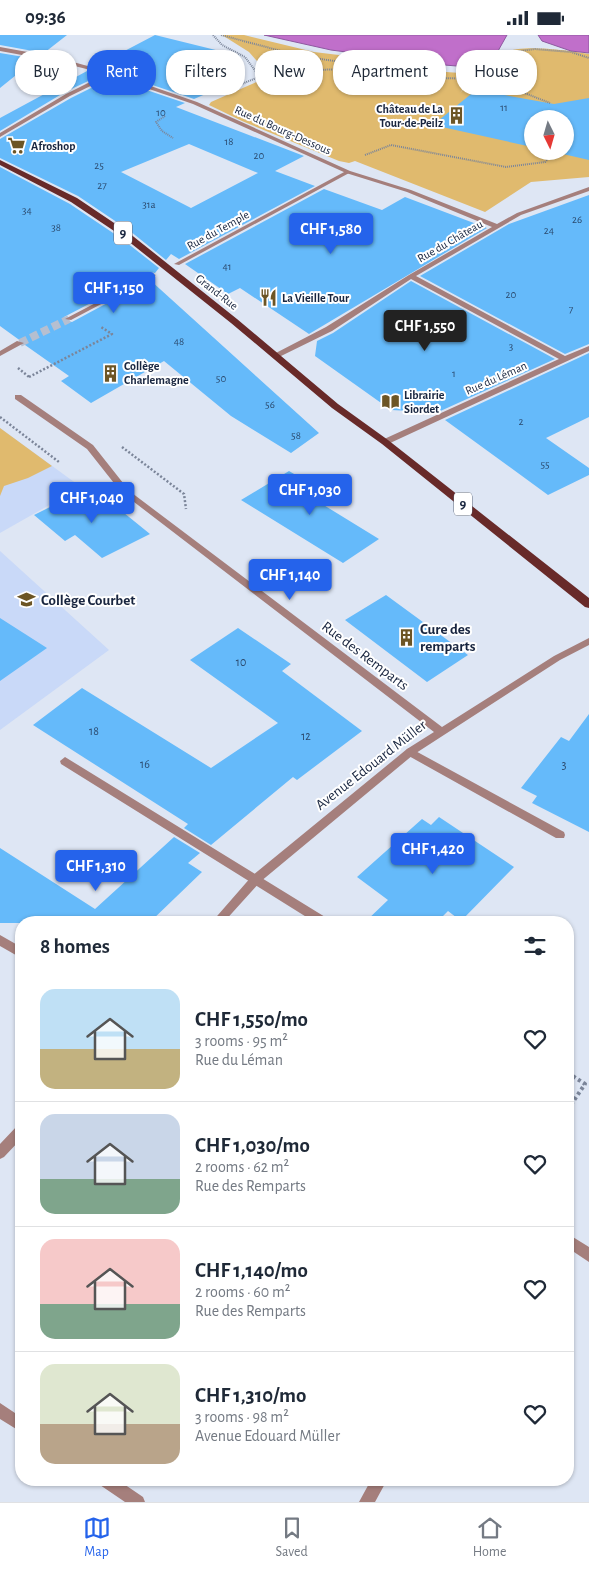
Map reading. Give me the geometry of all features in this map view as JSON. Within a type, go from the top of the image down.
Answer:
[{"type":"main road","name":"Grand-Rue","points":[[0,162],[74,200],[126,235],[276,355],[335,405],[385,442]]},
{"type":"main road","name":"9","points":[[385,442],[589,604]]},
{"type":"street","name":"Rue du Bourg-Dessous","points":[[0,49],[55,59],[87,68]]},
{"type":"street","points":[[0,135],[87,86]]},
{"type":"street","name":"Rue du Bourg-Dessous","points":[[156,90],[195,103],[348,172],[409,191],[496,226]]},
{"type":"street","name":"Rue du Temple","points":[[177,264],[348,172]]},
{"type":"street","name":"Rue du Château","points":[[276,355],[329,329],[411,276],[496,226],[519,214],[589,189]]},
{"type":"street","points":[[69,319],[153,275]]},
{"type":"street","points":[[411,276],[564,359]]},
{"type":"street","points":[[0,353],[20,343]]},
{"type":"street","name":"Rue du Léman","points":[[385,442],[589,348]]},
{"type":"street","name":"Rue des Remparts","points":[[18,397],[90,447],[124,490],[440,731]]},
{"type":"street","name":"Avenue Edouard Müller","points":[[222,916],[256,879],[410,752],[440,731],[557,658],[589,641]]},
{"type":"street","points":[[410,752],[560,835]]},
{"type":"street","points":[[65,761],[315,916]]},
{"type":"street","points":[[0,940],[15,949]]},
{"type":"street","points":[[0,1153],[15,1137]]},
{"type":"street","points":[[574,1244],[589,1255]]},
{"type":"street","points":[[0,1411],[15,1421]]},
{"type":"street","points":[[114,1486],[138,1502]]},
{"type":"street","points":[[366,1502],[376,1486]]},
{"type":"path","points":[[213,35],[217,43],[240,53],[255,69]]},
{"type":"path","points":[[221,35],[300,56],[333,61]]},
{"type":"path","points":[[446,77],[482,79],[519,51],[535,49],[571,52],[589,58]]},
{"type":"path","points":[[195,103],[255,79]]},
{"type":"path","points":[[530,95],[550,103]]},
{"type":"path","points":[[378,115],[387,107]]},
{"type":"path","points":[[348,172],[352,167],[342,163],[354,161],[368,153],[391,145],[506,167],[545,162],[547,160]]},
{"type":"path","points":[[29,377],[112,334],[80,313]]},
{"type":"path","points":[[0,417],[59,462]]},
{"type":"path","points":[[574,1077],[585,1084],[574,1100]]},
{"type":"shaded area","points":[[222,35],[244,35],[306,50],[255,50],[255,59],[249,52]]},
{"type":"shaded area","points":[[264,35],[507,35],[499,50],[456,50],[456,66],[446,65],[446,50],[331,50]]},
{"type":"shaded area","points":[[538,35],[589,35],[589,53],[571,51],[542,41]]},
{"type":"shaded area","points":[[547,49],[589,54],[589,177],[531,182],[485,212],[355,161],[349,163],[339,161],[242,121],[209,105],[211,102],[227,95],[245,95],[245,87],[255,83],[255,95],[323,95],[323,53],[333,54],[333,95],[446,95],[446,72],[456,73],[456,95],[537,95],[537,50],[514,50]]},
{"type":"shaded area","points":[[0,428],[81,487],[0,533]]},
{"type":"shaded area","points":[[0,428],[52,466],[28,478],[4,486],[0,496]]},
{"type":"shaded area","name":"Collège Courbet","points":[[0,551],[109,650],[0,730]]},
{"type":"building","points":[[0,35],[67,35],[48,50],[28,50],[0,45]]},
{"type":"building","points":[[155,35],[216,50],[166,50],[166,90],[156,86],[156,50],[126,50]]},
{"type":"building","points":[[0,53],[15,56],[15,76],[0,88]]},
{"type":"building","points":[[87,71],[87,82],[77,86],[77,76]]},
{"type":"building","points":[[87,90],[87,95],[156,95],[156,93],[185,103],[176,107],[304,156],[275,171],[315,186],[179,259],[171,254],[166,260],[130,231],[78,196],[0,158],[0,139]],"holes":[[[189,144],[258,173],[191,208],[121,172]]]},
{"type":"building","points":[[43,95],[60,95],[0,131],[0,118]]},
{"type":"building","points":[[182,95],[203,95],[194,99]]},
{"type":"building","points":[[470,95],[504,95],[554,104],[589,98],[589,160],[574,157],[574,110],[524,110],[524,145],[433,125]]},
{"type":"building","points":[[0,167],[70,204],[122,239],[159,268],[155,273],[150,272],[64,317],[63,320],[72,322],[150,280],[319,433],[291,453],[231,416],[164,361],[91,403],[61,381],[69,376],[25,345],[25,341],[18,339],[0,326]]},
{"type":"building","points":[[324,189],[382,210],[405,197],[487,228],[309,334],[240,288],[228,294],[185,264]]},
{"type":"building","points":[[589,195],[589,344],[565,354],[420,276],[509,224]]},
{"type":"building","points":[[411,281],[555,359],[436,413],[424,405],[411,411],[391,410],[315,356],[317,341],[333,333]]},
{"type":"building","points":[[589,353],[589,417],[546,438],[589,468],[589,475],[548,495],[445,420]]},
{"type":"building","points":[[289,471],[333,497],[322,504],[379,539],[343,563],[241,500]]},
{"type":"building","points":[[82,491],[104,508],[113,504],[150,534],[102,558],[75,535],[65,541],[34,515]]},
{"type":"building","name":"Cure des remparts","points":[[386,595],[468,655],[427,682],[345,620]]},
{"type":"building","points":[[0,618],[47,648],[0,681]]},
{"type":"building","points":[[238,628],[291,664],[282,671],[362,731],[297,780],[293,777],[211,845],[184,828],[188,824],[33,725],[82,688],[211,768],[278,723],[190,660]]},
{"type":"building","points":[[589,714],[589,832],[532,803],[537,796],[521,788],[561,737],[569,741]]},
{"type":"building","points":[[439,817],[514,867],[466,916],[454,916],[448,911],[443,916],[371,916],[388,900],[357,877],[422,819],[431,825]]},
{"type":"building","points":[[174,837],[200,853],[188,863],[202,872],[156,916],[15,916],[15,923],[0,923],[0,848],[95,909]]},
{"type":"tunnel","points":[[20,343],[69,319]]},
{"type":"place","name":"Château de La Tour-de-Peilz","points":[[457,116]]},
{"type":"place","name":"Afroshop","points":[[17,146]]},
{"type":"place","name":"La Vieille Tour","points":[[268,298]]},
{"type":"place","name":"Collège Charlemagne","points":[[110,373]]},
{"type":"place","name":"Librairie Siordet","points":[[390,402]]},
{"type":"place","name":"Collège Courbet","points":[[27,600]]},
{"type":"place","name":"Cure des remparts","points":[[406,638]]}]
